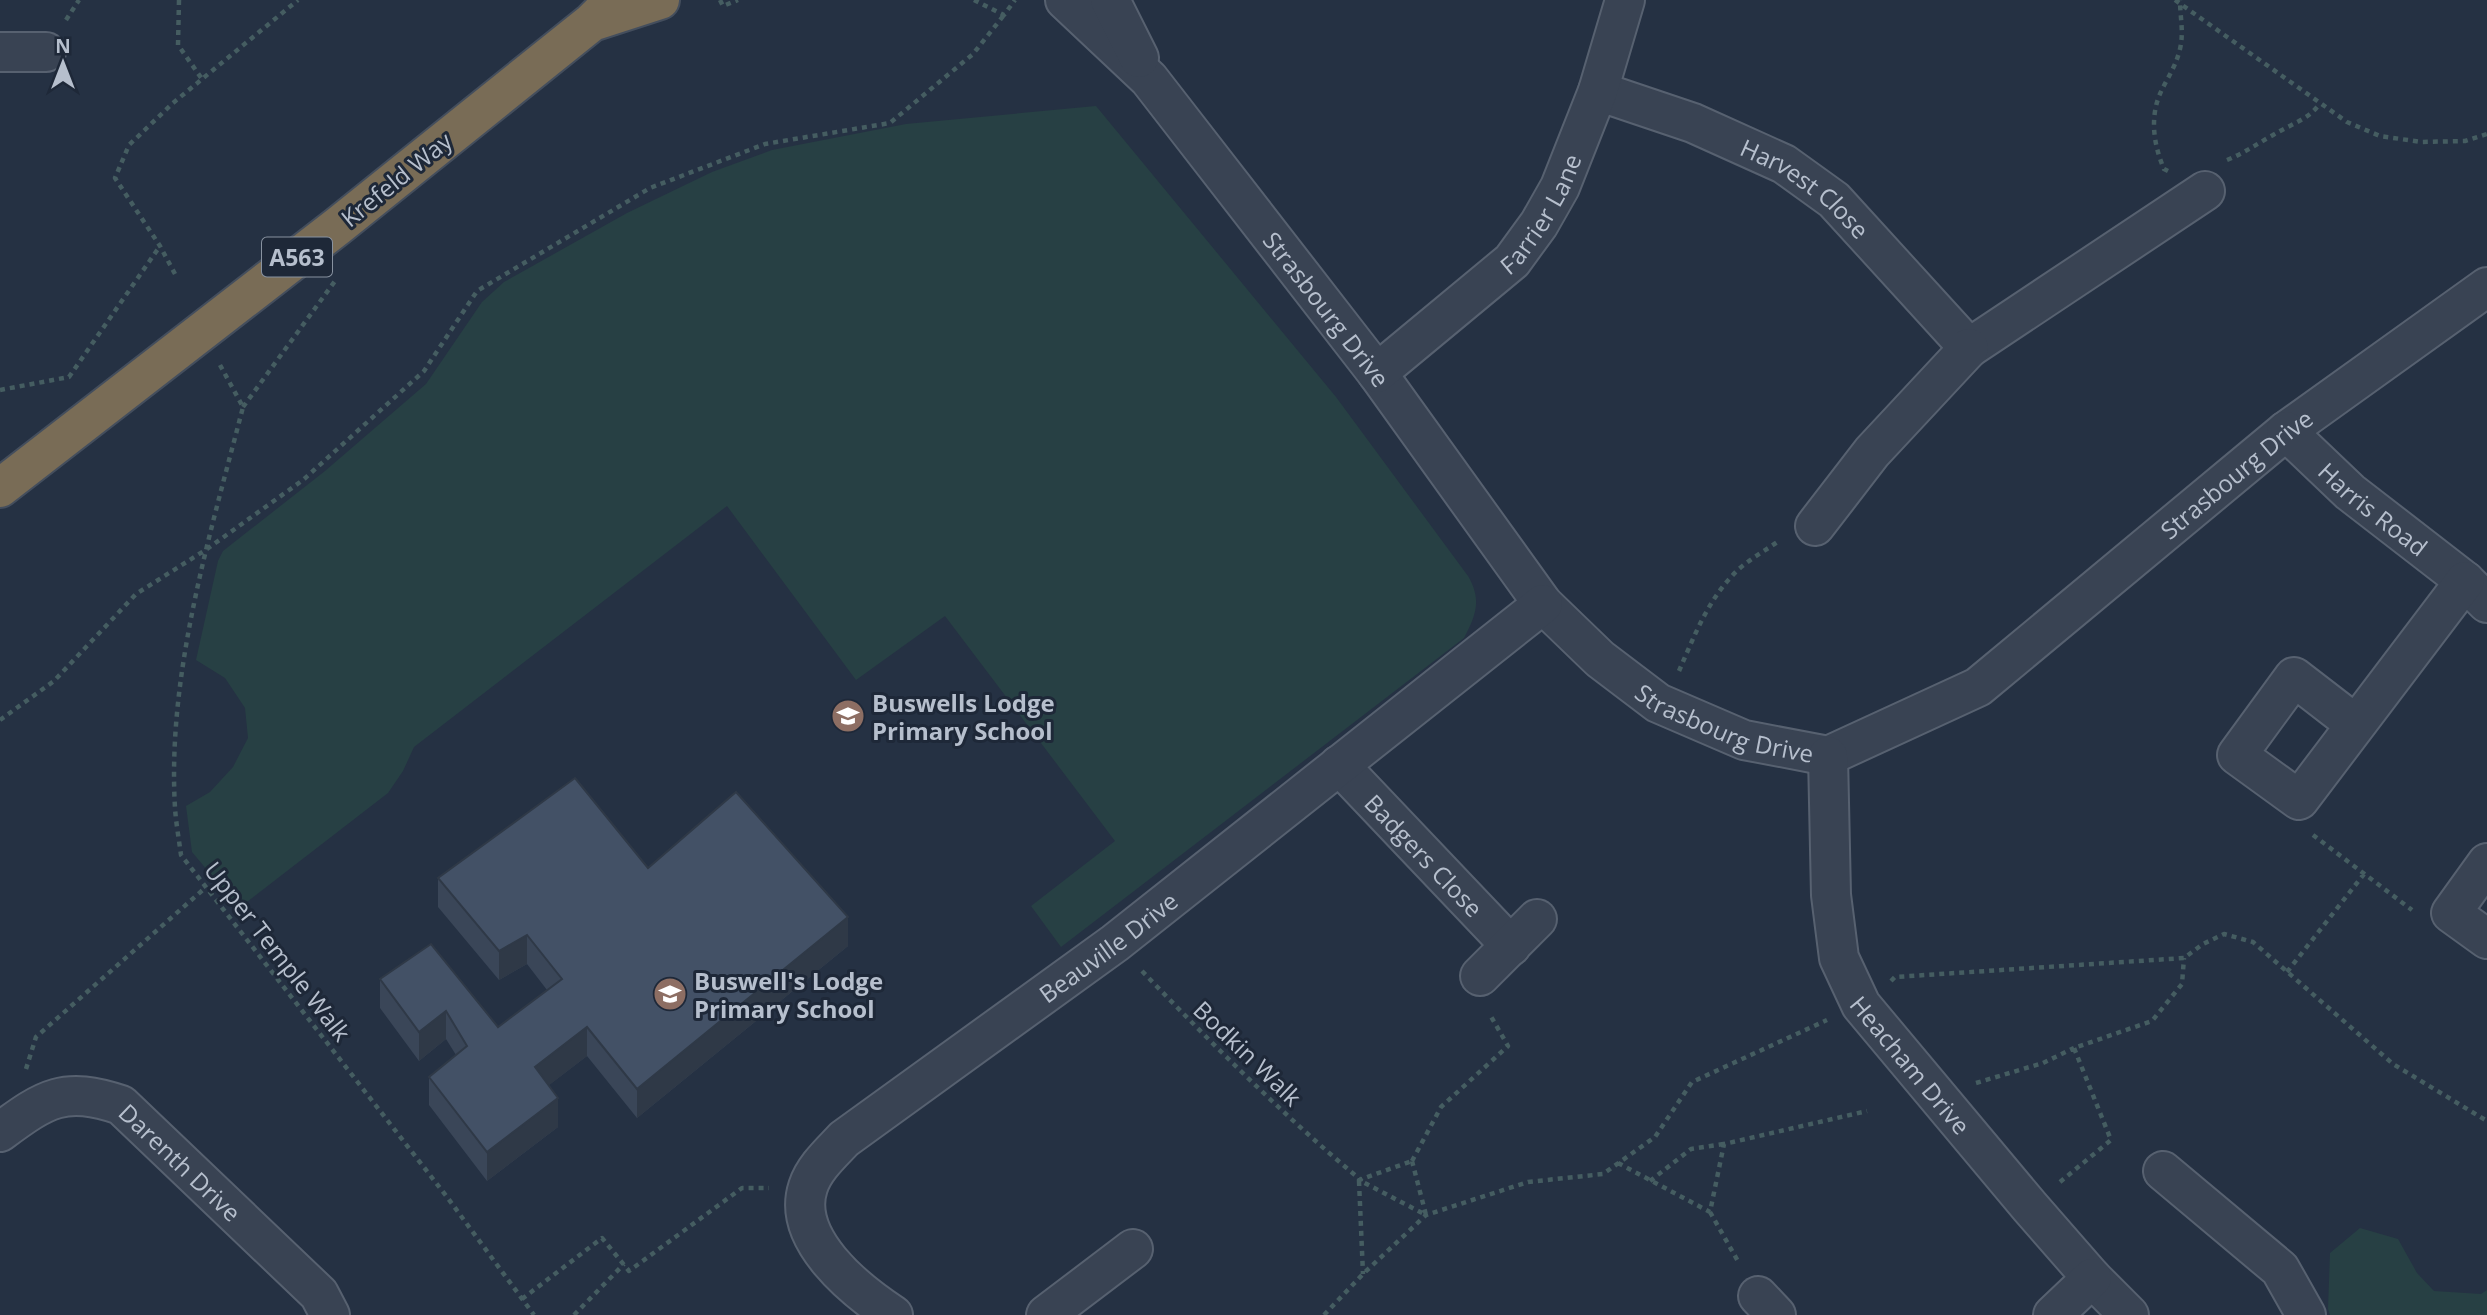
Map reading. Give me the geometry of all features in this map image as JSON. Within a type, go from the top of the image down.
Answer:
[{"type":"highway","name":"Krefeld Way","points":[[0,488],[338,226],[603,11],[660,0]]},
{"type":"street","name":"Strasbourg Drive","points":[[1065,0],[1149,79],[1377,373],[1543,604],[1600,659],[1658,703],[1744,740],[1828,756],[1978,687],[2287,431],[2487,287]]},
{"type":"street","name":"Strasbourg Drive","points":[[1110,0],[1149,79]]},
{"type":"street","name":"Farrier Lane","points":[[1377,373],[1512,261],[1539,224],[1560,187],[1598,91],[1625,0]]},
{"type":"street","points":[[0,52],[46,52]]},
{"type":"street","name":"Harvest Close","points":[[1598,91],[1693,123],[1784,164],[1834,200],[1969,348]]},
{"type":"street","points":[[1815,526],[1872,452],[1969,348],[2201,175]]},
{"type":"street","name":"Harris Road","points":[[2287,431],[2350,492],[2476,592],[2355,724],[2298,800]]},
{"type":"street","name":"Beauville Drive","points":[[808,1186],[821,1164],[844,1139],[1115,943],[1543,604]]},
{"type":"street","points":[[2298,800],[2237,755],[2294,677],[2355,724]]},
{"type":"street","name":"Heacham Drive","points":[[1828,756],[1831,895],[1839,958],[1861,1005],[2030,1208],[2129,1315]]},
{"type":"street","name":"Badgers Close","points":[[1339,765],[1524,932],[1480,976]]},
{"type":"street","points":[[2487,863],[2451,913],[2487,939]]},
{"type":"street","name":"Darenth Drive","points":[[0,1132],[33,1107],[62,1096],[92,1095],[121,1105],[319,1294],[330,1315]]},
{"type":"street","points":[[2163,1171],[2280,1269],[2306,1315]]},
{"type":"street","points":[[808,1186],[805,1211],[810,1233],[827,1258],[870,1300],[893,1315]]},
{"type":"street","points":[[1046,1315],[1133,1249]]},
{"type":"street","points":[[2053,1315],[2092,1278]]},
{"type":"path","points":[[179,0],[178,45],[202,79]]},
{"type":"path","points":[[175,274],[160,246],[115,178],[129,145],[202,79],[298,0]]},
{"type":"path","points":[[720,0],[723,6],[738,0]]},
{"type":"path","points":[[974,0],[1004,15]]},
{"type":"path","points":[[0,720],[54,681],[136,594],[207,550],[303,480],[424,370],[477,291],[650,188],[765,144],[890,123],[973,54],[1015,0]]},
{"type":"path","points":[[2175,0],[2347,122],[2381,136],[2421,142],[2465,141],[2487,134]]},
{"type":"path","points":[[2180,2],[2183,31],[2179,52],[2170,78],[2158,100],[2154,123],[2156,149],[2164,169],[2201,175],[2315,112],[2320,103]]},
{"type":"path","points":[[0,390],[69,377],[160,246]]},
{"type":"path","points":[[217,358],[243,407],[335,280]]},
{"type":"path","name":"Upper Temple Walk","points":[[243,407],[207,550],[185,657],[176,735],[175,807],[181,855],[447,1197],[534,1315]]},
{"type":"path","points":[[1658,703],[1677,676],[1694,635],[1712,603],[1731,576],[1798,527],[1815,526]]},
{"type":"path","points":[[2298,800],[2298,824],[2430,923],[2451,913]]},
{"type":"path","points":[[2287,972],[2364,874]]},
{"type":"path","points":[[33,1107],[23,1080],[36,1037],[205,888]]},
{"type":"path","name":"Bodkin Walk","points":[[1115,943],[1220,1052],[1316,1143],[1360,1181],[1426,1214],[1412,1161]]},
{"type":"path","points":[[1967,1086],[2043,1063],[2074,1048],[2152,1021],[2182,984],[2184,958]]},
{"type":"path","points":[[1363,1274],[1360,1181],[1412,1161],[1441,1107],[1508,1046],[1480,999],[1480,976]]},
{"type":"path","points":[[2030,1208],[2110,1140],[2074,1048]]},
{"type":"path","points":[[1650,1181],[1691,1149],[1867,1111]]},
{"type":"path","points":[[1710,1212],[1724,1144]]},
{"type":"path","points":[[1618,1163],[1710,1212],[1767,1305]]},
{"type":"path","points":[[522,1299],[602,1238],[629,1271],[742,1188],[808,1186]]},
{"type":"path","points":[[574,1315],[624,1264]]},
{"type":"green space","points":[[1096,106],[1336,397],[1468,576],[1475,593],[1476,607],[1464,638],[1061,947],[1031,906],[1115,841],[945,616],[856,680],[727,506],[414,747],[403,771],[388,793],[239,908],[192,852],[186,806],[210,792],[233,767],[248,738],[245,708],[225,678],[196,660],[218,561],[223,551],[325,471],[426,384],[482,302],[504,282],[627,213],[712,172],[772,150],[906,124]]},
{"type":"green space","points":[[2360,1228],[2398,1239],[2417,1273],[2434,1291],[2481,1294],[2487,1290],[2487,1315],[2330,1315],[2330,1253]]},
{"type":"building","name":"Buswell's Lodge Primary School","points":[[575,778],[648,868],[736,792],[848,917],[637,1089],[587,1027],[535,1067],[558,1098],[487,1152],[429,1077],[467,1046],[446,1011],[419,1032],[380,979],[431,944],[498,1027],[562,979],[527,935],[499,951],[438,878]]},
{"type":"place","name":"Buswells Lodge Primary School","points":[[848,716]]},
{"type":"place","name":"Buswell's Lodge Primary School","points":[[670,994]]}]
